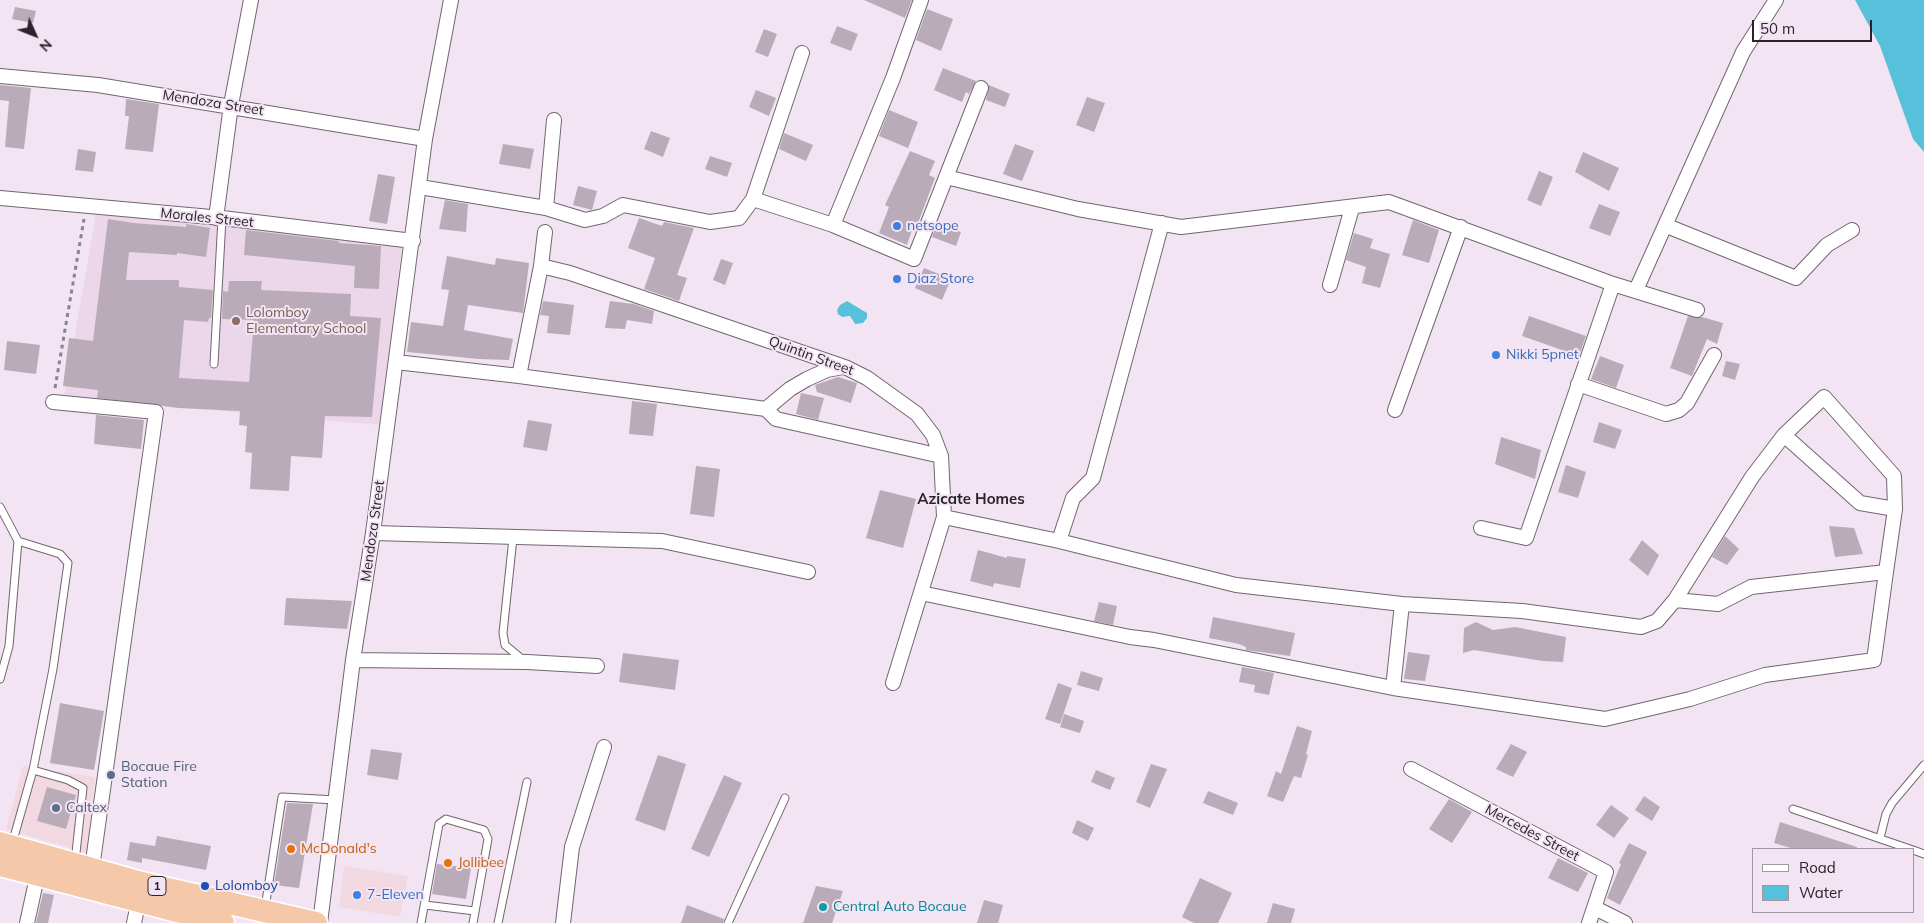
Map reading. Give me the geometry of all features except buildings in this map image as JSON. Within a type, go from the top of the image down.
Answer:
[{"type":"highway","name":"1","points":[[6,855],[78,873],[138,902],[223,923]]},
{"type":"highway","name":"1","points":[[138,902],[264,911],[318,923]]},
{"type":"street","points":[[219,218],[231,105],[251,0]]},
{"type":"street","name":"Mendoza Street","points":[[318,923],[336,800],[353,660],[374,533],[425,138],[451,0]]},
{"type":"street","points":[[833,225],[893,78],[921,0]]},
{"type":"street","points":[[1636,290],[1667,226],[1744,52],[1776,0]]},
{"type":"street","points":[[420,187],[546,208],[585,220],[603,216],[623,205],[710,222],[739,218],[753,199],[802,53]]},
{"type":"street","name":"Mendoza Street","points":[[0,76],[98,85],[231,105],[425,138]]},
{"type":"street","points":[[753,199],[833,225],[914,258],[981,88]]},
{"type":"street","points":[[546,208],[554,120]]},
{"type":"street","points":[[946,177],[1078,209],[1181,227],[1352,208],[1389,202],[1612,284],[1697,310]]},
{"type":"street","name":"Morales Street","points":[[0,198],[219,218],[413,241]]},
{"type":"street","points":[[1330,285],[1352,208]]},
{"type":"street","points":[[1059,541],[1073,498],[1093,478],[1162,223]]},
{"type":"street","points":[[1667,226],[1796,278],[1827,245],[1852,230]]},
{"type":"street","points":[[1395,410],[1461,227]]},
{"type":"street","points":[[519,376],[541,266],[545,232]]},
{"type":"street","name":"Quintin Street","points":[[541,266],[579,276],[845,367],[867,378],[917,414],[933,435],[941,456],[944,517],[893,683]]},
{"type":"street","points":[[1481,528],[1526,538],[1612,284]]},
{"type":"street","points":[[1578,384],[1666,414],[1679,410],[1687,403],[1714,355]]},
{"type":"street","points":[[396,362],[519,376],[766,409],[776,419],[941,456]]},
{"type":"street","points":[[766,409],[790,389],[807,379],[827,370],[845,367]]},
{"type":"street","points":[[921,594],[1393,688],[1605,719],[1690,700],[1765,675],[1874,660],[1895,509],[1894,476],[1824,396],[1784,435],[1752,477],[1675,600],[1657,621],[1641,628],[1522,611],[1402,604],[1236,585],[1059,541],[944,517]]},
{"type":"street","points":[[53,402],[156,412],[78,873]]},
{"type":"street","points":[[1784,435],[1860,503],[1895,509]]},
{"type":"street","points":[[374,533],[662,541],[808,572]]},
{"type":"street","points":[[1675,600],[1718,604],[1751,587],[1886,572]]},
{"type":"street","points":[[1393,688],[1402,604]]},
{"type":"street","points":[[353,660],[527,662],[596,666]]},
{"type":"street","points":[[563,923],[572,847],[604,747]]},
{"type":"street","name":"Mercedes Street","points":[[1410,769],[1606,872],[1589,923]]},
{"type":"street","points":[[27,923],[40,865]]},
{"type":"street","points":[[1595,908],[1625,923]]},
{"type":"lane","points":[[214,364],[219,218]]},
{"type":"lane","points":[[0,506],[18,542],[8,646],[0,679]]},
{"type":"lane","points":[[513,538],[503,633],[505,645],[527,662]]},
{"type":"lane","points":[[6,855],[33,770],[53,669],[68,563],[60,554],[18,542]]},
{"type":"lane","points":[[1880,838],[1886,814],[1892,804],[1924,765]]},
{"type":"lane","points":[[33,770],[68,780],[83,788],[78,873]]},
{"type":"lane","points":[[498,923],[527,782]]},
{"type":"lane","points":[[264,911],[282,797],[336,800]]},
{"type":"lane","points":[[728,923],[785,798]]},
{"type":"lane","points":[[1793,809],[1906,848]]},
{"type":"lane","points":[[421,923],[439,824],[446,819],[484,830],[488,839],[473,923]]},
{"type":"lane","points":[[424,905],[475,911]]},
{"type":"path","points":[[53,402],[87,206]]},
{"type":"shaded area","name":"Lolomboy Elementary School","points":[[96,214],[402,244],[381,425],[64,397]]},
{"type":"shaded area","points":[[23,766],[95,777],[87,853],[6,829]]},
{"type":"shaded area","points":[[344,866],[408,876],[400,917],[339,907]]},
{"type":"water","points":[[1855,0],[1924,0],[1924,152],[1913,139],[1880,46]]},
{"type":"water","points":[[847,301],[867,313],[867,318],[863,323],[855,324],[850,316],[842,317],[838,314],[837,310],[840,305]]},
{"type":"place","name":"netsope","points":[[897,226]]},
{"type":"place","name":"Diaz Store","points":[[897,279]]},
{"type":"place","name":"Lolomboy Elementary School","points":[[236,321]]},
{"type":"place","name":"Nikki 5pnet","points":[[1496,355]]},
{"type":"place","name":"Bocaue Fire Station","points":[[111,775]]},
{"type":"place","name":"Caltex","points":[[56,808]]},
{"type":"place","name":"McDonald's","points":[[291,849]]},
{"type":"place","name":"Jollibee","points":[[448,863]]},
{"type":"place","name":"Lolomboy","points":[[205,886]]},
{"type":"place","name":"7-Eleven","points":[[357,895]]},
{"type":"place","name":"Central Auto Bocaue","points":[[823,907]]},
{"type":"district","name":"Azicate Homes","points":[[971,499]]}]
